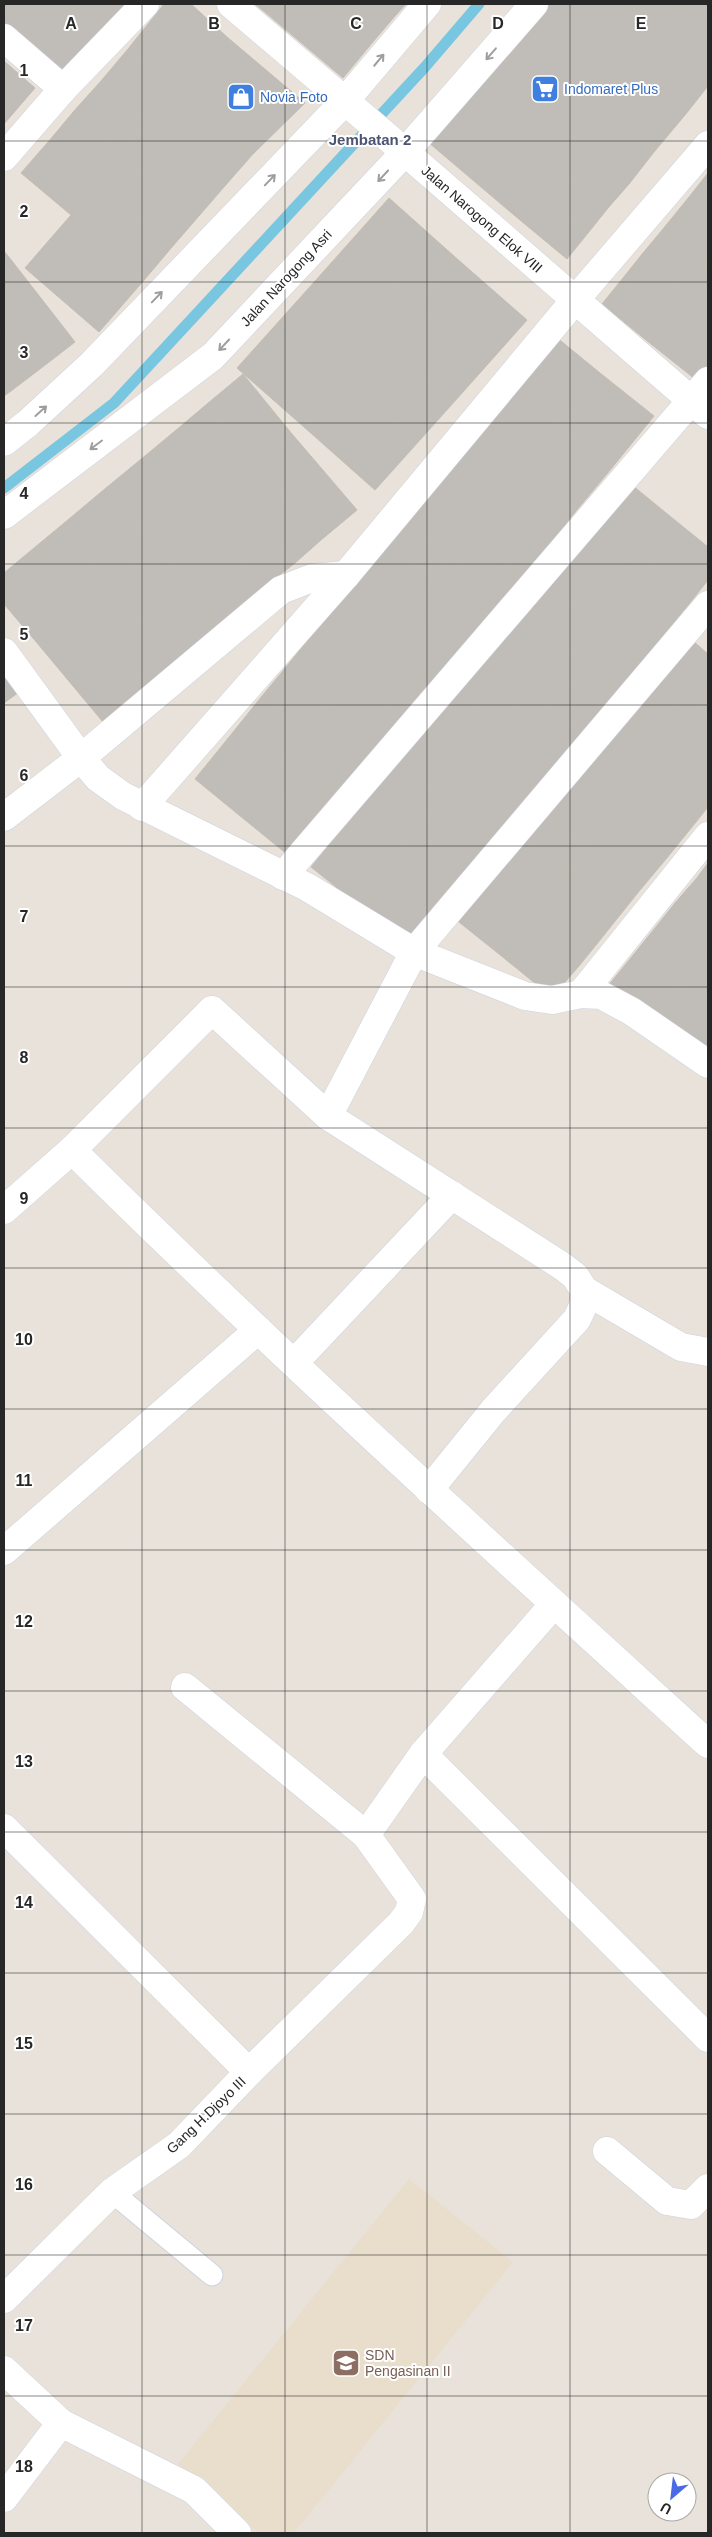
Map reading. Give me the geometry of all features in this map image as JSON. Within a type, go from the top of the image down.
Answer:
[{"type":"street","points":[[4,156],[63,89],[145,4]]},
{"type":"street","name":"Jalan Narogong Elok VIII","points":[[232,4],[575,300],[703,399]]},
{"type":"street","points":[[4,442],[28,423],[92,364],[353,109],[427,4]]},
{"type":"street","name":"Jalan Narogong Asri","points":[[4,515],[213,356],[398,146],[534,4]]},
{"type":"street","points":[[4,38],[63,89]]},
{"type":"street","points":[[142,807],[346,575],[575,300],[708,145]]},
{"type":"street","points":[[284,876],[703,399]]},
{"type":"street","points":[[4,817],[81,758],[282,590],[312,578],[346,575]]},
{"type":"street","points":[[328,1116],[414,952],[708,604]]},
{"type":"street","points":[[4,652],[81,758],[98,778],[142,807],[307,887],[414,952],[525,996],[552,1000],[581,994],[602,995],[631,1011],[708,1064]]},
{"type":"street","points":[[581,994],[708,836]]},
{"type":"street","points":[[4,1210],[72,1150],[212,1010],[328,1116],[562,1266],[575,1276],[584,1290],[680,1347],[708,1352]]},
{"type":"street","points":[[72,1150],[258,1330],[429,1490],[708,1744]]},
{"type":"street","points":[[294,1363],[452,1195]]},
{"type":"street","points":[[429,1490],[493,1411],[577,1319],[584,1304],[584,1290]]},
{"type":"street","points":[[4,1551],[258,1330]]},
{"type":"street","points":[[185,1687],[366,1835],[423,1754],[554,1604]]},
{"type":"street","points":[[423,1754],[708,2038]]},
{"type":"street","points":[[4,1828],[249,2072]]},
{"type":"street","name":"Gang H.Djoyo III","points":[[4,2299],[112,2192],[179,2145],[249,2072],[401,1923],[409,1912],[412,1899],[366,1835]]},
{"type":"street","points":[[608,2151],[667,2201],[690,2205],[708,2188]]},
{"type":"street","points":[[4,2370],[61,2423],[194,2490],[237,2533]]},
{"type":"street","points":[[4,2498],[61,2423]]},
{"type":"lane","points":[[112,2192],[212,2275]]},
{"type":"shaded area","name":"SDN Pengasinan II","points":[[409,2179],[513,2262],[294,2533],[259,2533],[178,2464]]},
{"type":"building","points":[[4,4],[58,4],[23,44],[4,28]]},
{"type":"building","points":[[58,4],[61,4],[99,37],[62,79],[23,44]]},
{"type":"building","points":[[61,4],[128,4],[99,37]]},
{"type":"building","points":[[164,4],[191,4],[227,37],[177,91],[128,49]]},
{"type":"building","points":[[255,4],[274,4],[266,13]]},
{"type":"building","points":[[274,4],[325,4],[372,43],[343,78],[266,13]]},
{"type":"building","points":[[325,4],[381,4],[395,16],[372,43]]},
{"type":"building","points":[[381,4],[406,4],[395,16]]},
{"type":"building","name":"Indomaret Plus","points":[[547,4],[621,4],[661,36],[514,215],[428,142]]},
{"type":"building","points":[[622,4],[674,4],[681,10],[661,36]]},
{"type":"building","points":[[674,4],[686,4],[681,10]]},
{"type":"building","points":[[686,4],[708,4],[708,32],[681,10]]},
{"type":"building","points":[[681,10],[708,32],[708,74],[661,36]]},
{"type":"building","points":[[661,36],[708,74],[708,86],[685,115],[631,72]]},
{"type":"building","name":"Novia Foto","points":[[227,37],[305,103],[252,155],[177,91]]},
{"type":"building","points":[[128,49],[177,91],[150,123],[101,81]]},
{"type":"building","points":[[4,61],[35,88],[4,124]]},
{"type":"building","points":[[631,72],[685,115],[654,152],[601,109]]},
{"type":"building","points":[[101,81],[150,123],[124,153],[74,111]]},
{"type":"building","points":[[177,91],[252,155],[224,187],[150,123]]},
{"type":"building","points":[[601,109],[654,152],[629,184],[575,140]]},
{"type":"building","points":[[74,111],[124,153],[98,184],[49,141]]},
{"type":"building","points":[[150,123],[224,187],[198,217],[124,153]]},
{"type":"building","points":[[575,140],[629,184],[608,208],[555,165]]},
{"type":"building","points":[[49,141],[98,184],[71,215],[21,173]]},
{"type":"building","points":[[124,153],[198,217],[172,247],[98,184]]},
{"type":"building","points":[[555,165],[608,208],[588,233],[535,190]]},
{"type":"building","points":[[708,173],[708,213],[689,197]]},
{"type":"building","points":[[98,184],[172,247],[145,279],[71,215]]},
{"type":"building","points":[[535,190],[588,233],[567,259],[514,215]]},
{"type":"building","points":[[689,197],[708,213],[707,264],[663,229]]},
{"type":"building","points":[[389,198],[455,257],[416,302],[349,243]]},
{"type":"building","points":[[71,215],[145,279],[99,332],[25,268]]},
{"type":"building","points":[[663,229],[707,264],[687,290],[643,253]]},
{"type":"building","points":[[349,243],[416,302],[382,339],[316,280]]},
{"type":"building","points":[[4,251],[12,261],[4,267]]},
{"type":"building","points":[[643,253],[687,290],[667,314],[623,278]]},
{"type":"building","points":[[455,257],[527,320],[487,365],[416,302]]},
{"type":"building","points":[[12,261],[75,342],[36,372],[4,332],[4,267]]},
{"type":"building","points":[[708,265],[708,307],[687,290]]},
{"type":"building","points":[[623,278],[667,314],[646,340],[602,304]]},
{"type":"building","points":[[316,280],[382,339],[347,378],[281,319]]},
{"type":"building","points":[[687,290],[708,307],[708,347],[667,314]]},
{"type":"building","points":[[416,302],[487,365],[454,402],[382,339]]},
{"type":"building","points":[[667,314],[708,347],[708,373],[700,383],[646,340]]},
{"type":"building","points":[[281,319],[347,378],[304,427],[237,368]]},
{"type":"building","points":[[4,332],[36,372],[11,391],[4,382]]},
{"type":"building","points":[[556,337],[600,373],[558,425],[513,389]]},
{"type":"building","points":[[382,339],[454,402],[419,441],[347,378]]},
{"type":"building","points":[[600,373],[654,416],[611,469],[558,425]]},
{"type":"building","points":[[243,374],[292,434],[256,464],[207,404]]},
{"type":"building","points":[[347,378],[419,441],[375,490],[304,427]]},
{"type":"building","points":[[4,382],[11,391],[4,396]]},
{"type":"building","points":[[513,389],[558,425],[523,468],[478,432]]},
{"type":"building","points":[[207,404],[256,464],[230,486],[181,426]]},
{"type":"building","points":[[558,425],[611,469],[576,511],[523,468]]},
{"type":"building","points":[[181,426],[230,486],[201,509],[151,451]]},
{"type":"building","points":[[478,432],[523,468],[492,505],[448,469]]},
{"type":"building","points":[[292,434],[357,510],[321,540],[256,464]]},
{"type":"building","points":[[151,451],[201,509],[155,547],[106,488]]},
{"type":"building","points":[[256,464],[321,540],[295,563],[230,486]]},
{"type":"building","points":[[523,468],[576,511],[546,549],[492,505]]},
{"type":"building","points":[[448,469],[492,505],[470,532],[426,496]]},
{"type":"building","points":[[627,481],[671,517],[639,556],[595,520]]},
{"type":"building","points":[[230,486],[295,563],[266,586],[201,509]]},
{"type":"building","points":[[106,488],[155,547],[112,583],[63,524]]},
{"type":"building","points":[[426,496],[470,532],[449,558],[405,522]]},
{"type":"building","points":[[492,505],[546,549],[523,576],[470,532]]},
{"type":"building","points":[[201,509],[266,586],[220,625],[155,547]]},
{"type":"building","points":[[671,517],[708,547],[708,580],[693,599],[639,556]]},
{"type":"building","points":[[595,520],[639,556],[609,594],[565,557]]},
{"type":"building","points":[[405,522],[449,558],[433,578],[389,542]]},
{"type":"building","points":[[63,524],[112,583],[84,607],[34,548]]},
{"type":"building","points":[[470,532],[523,576],[503,601],[449,558]]},
{"type":"building","points":[[389,542],[433,578],[413,603],[368,567]]},
{"type":"building","points":[[155,547],[220,625],[177,660],[112,583]]},
{"type":"building","points":[[34,548],[84,607],[38,644],[4,604],[4,573]]},
{"type":"building","points":[[639,556],[693,599],[662,637],[609,594]]},
{"type":"building","points":[[565,557],[609,594],[586,620],[542,585]]},
{"type":"building","points":[[449,558],[503,601],[487,621],[433,578]]},
{"type":"building","points":[[368,567],[413,603],[382,639],[339,603]]},
{"type":"building","points":[[433,578],[487,621],[466,647],[413,603]]},
{"type":"building","points":[[112,583],[177,660],[149,683],[84,607]]},
{"type":"building","points":[[542,585],[586,620],[566,646],[522,610]]},
{"type":"building","points":[[609,594],[662,637],[640,664],[586,620]]},
{"type":"building","points":[[339,603],[382,639],[353,676],[308,640]]},
{"type":"building","points":[[413,603],[466,647],[436,683],[382,639]]},
{"type":"building","points":[[84,607],[149,683],[103,722],[38,644]]},
{"type":"building","points":[[522,610],[566,646],[549,666],[505,630]]},
{"type":"building","points":[[586,620],[640,664],[619,689],[566,646]]},
{"type":"building","points":[[505,630],[549,666],[529,691],[485,655]]},
{"type":"building","points":[[686,635],[708,654],[708,696],[665,661]]},
{"type":"building","points":[[382,639],[436,683],[406,720],[353,676]]},
{"type":"building","points":[[308,640],[353,676],[326,708],[282,672]]},
{"type":"building","points":[[566,646],[619,689],[603,709],[549,666]]},
{"type":"building","points":[[485,655],[529,691],[499,727],[455,691]]},
{"type":"building","points":[[665,661],[708,696],[693,717],[648,681]]},
{"type":"building","points":[[549,666],[603,709],[582,735],[529,691]]},
{"type":"building","points":[[4,670],[19,692],[4,703]]},
{"type":"building","points":[[282,672],[326,708],[306,733],[262,696]]},
{"type":"building","points":[[353,676],[406,720],[380,751],[326,708]]},
{"type":"building","points":[[648,681],[693,717],[672,742],[628,706]]},
{"type":"building","points":[[455,691],[499,727],[469,764],[425,728]]},
{"type":"building","points":[[529,691],[582,735],[552,771],[499,727]]},
{"type":"building","points":[[262,696],[306,733],[286,757],[242,721]]},
{"type":"building","points":[[708,697],[708,730],[693,717]]},
{"type":"building","points":[[628,706],[672,742],[642,778],[598,742]]},
{"type":"building","points":[[326,708],[380,751],[360,776],[306,733]]},
{"type":"building","points":[[693,717],[708,730],[708,771],[672,742]]},
{"type":"building","points":[[242,721],[286,757],[265,783],[221,747]]},
{"type":"building","points":[[499,727],[552,771],[523,808],[469,764]]},
{"type":"building","points":[[425,728],[469,764],[443,796],[399,760]]},
{"type":"building","points":[[306,733],[360,776],[340,801],[286,757]]},
{"type":"building","points":[[598,742],[642,778],[612,815],[568,779]]},
{"type":"building","points":[[672,742],[708,771],[708,807],[696,822],[642,778]]},
{"type":"building","points":[[221,747],[265,783],[239,815],[195,779]]},
{"type":"building","points":[[286,757],[340,801],[319,827],[265,783]]},
{"type":"building","points":[[399,760],[443,796],[423,820],[379,785]]},
{"type":"building","points":[[469,764],[523,808],[496,839],[443,796]]},
{"type":"building","points":[[642,778],[696,822],[666,859],[612,815]]},
{"type":"building","points":[[568,779],[612,815],[586,847],[542,811]]},
{"type":"building","points":[[265,783],[319,827],[293,859],[239,815]]},
{"type":"building","points":[[379,785],[423,820],[403,845],[359,809]]},
{"type":"building","points":[[443,796],[496,839],[476,864],[423,820]]},
{"type":"building","points":[[359,809],[403,845],[382,871],[337,835]]},
{"type":"building","points":[[542,811],[586,847],[566,872],[522,835]]},
{"type":"building","points":[[612,815],[666,859],[640,890],[586,847]]},
{"type":"building","points":[[423,820],[476,864],[457,888],[403,845]]},
{"type":"building","points":[[337,835],[382,871],[356,903],[311,867]]},
{"type":"building","points":[[522,835],[566,872],[546,896],[502,860]]},
{"type":"building","points":[[403,845],[457,888],[435,915],[382,871]]},
{"type":"building","points":[[586,847],[640,890],[620,915],[566,872]]},
{"type":"building","points":[[502,860],[546,896],[525,922],[481,886]]},
{"type":"building","points":[[708,863],[708,889],[696,879]]},
{"type":"building","points":[[382,871],[435,915],[409,947],[356,903]]},
{"type":"building","points":[[566,872],[620,915],[600,940],[546,896]]},
{"type":"building","points":[[696,879],[708,889],[708,930],[675,903]]},
{"type":"building","points":[[481,886],[525,922],[499,954],[454,918]]},
{"type":"building","points":[[546,896],[600,940],[579,966],[525,922]]},
{"type":"building","points":[[675,903],[708,930],[708,954],[700,964],[655,928]]},
{"type":"building","points":[[525,922],[579,966],[552,997],[499,954]]},
{"type":"building","points":[[655,928],[700,964],[678,990],[634,954]]},
{"type":"building","points":[[634,954],[678,990],[654,1020],[608,986]]},
{"type":"building","points":[[708,954],[708,971],[700,964]]},
{"type":"building","points":[[700,964],[708,971],[708,1015],[678,990]]},
{"type":"building","points":[[678,990],[708,1015],[708,1059],[654,1020]]},
{"type":"waterway","points":[[4,488],[114,403],[425,67],[479,4]]},
{"type":"place","name":"Indomaret Plus","points":[[545,89]]},
{"type":"place","name":"Novia Foto","points":[[241,97]]},
{"type":"place","name":"SDN Pengasinan II","points":[[346,2363]]},
{"type":"district","name":"Jembatan 2","points":[[370,139]]}]
